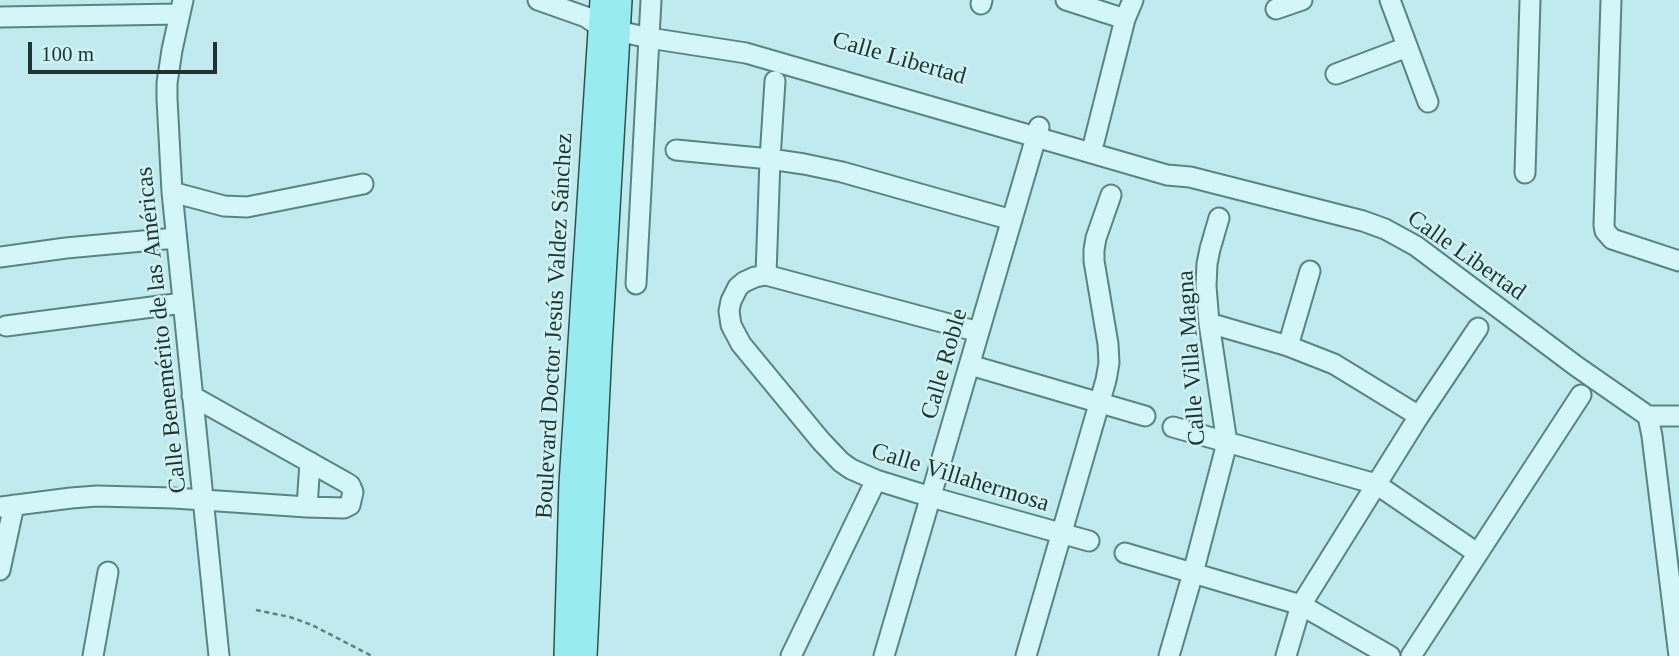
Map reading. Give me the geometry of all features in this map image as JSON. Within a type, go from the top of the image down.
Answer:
[{"type":"main road","name":"Boulevard Doctor Jesús Valdez Sánchez","points":[[585,656],[588,375],[606,16]]},
{"type":"main road","name":"Boulevard Doctor Jesús Valdez Sánchez","points":[[566,656],[571,484],[588,375]]},
{"type":"street","name":"Calle Libertad","points":[[538,0],[606,16],[650,31],[719,42],[778,62],[1038,132],[1167,175],[1190,177],[1363,221],[1416,246],[1576,366],[1648,416]]},
{"type":"street","points":[[636,284],[651,0]]},
{"type":"street","points":[[1066,0],[1125,19]]},
{"type":"street","points":[[1094,142],[1125,19],[1133,0]]},
{"type":"street","points":[[1276,9],[1302,0]]},
{"type":"street","points":[[1390,0],[1428,102]]},
{"type":"street","points":[[1525,173],[1530,0]]},
{"type":"street","points":[[1611,0],[1605,231],[1612,239],[1679,261]]},
{"type":"street","points":[[0,17],[181,7]]},
{"type":"street","name":"Calle Benemérito de las Américas","points":[[181,7],[167,83],[172,192],[219,656]]},
{"type":"street","points":[[1336,74],[1408,47]]},
{"type":"street","points":[[775,81],[766,275],[979,332]]},
{"type":"street","name":"Calle Libertad","points":[[1038,132],[1094,142],[1169,164],[1190,177]]},
{"type":"street","name":"Calle Roble","points":[[884,656],[1038,132]]},
{"type":"street","points":[[676,150],[770,159],[842,172],[1012,220]]},
{"type":"street","points":[[172,192],[224,206],[247,207],[363,184]]},
{"type":"street","points":[[1026,656],[1100,403],[1109,363],[1094,250],[1111,195]]},
{"type":"street","name":"Calle Villa Magna","points":[[1168,656],[1227,443],[1206,286],[1207,264],[1219,218]]},
{"type":"street","points":[[0,257],[176,238]]},
{"type":"street","points":[[1288,346],[1310,271]]},
{"type":"street","name":"Calle Villahermosa","points":[[766,275],[744,282],[734,293],[729,311],[730,325],[736,337],[841,462],[858,473],[932,498],[1088,541]]},
{"type":"street","points":[[6,326],[183,303]]},
{"type":"street","points":[[1209,324],[1288,346],[1334,364],[1419,416]]},
{"type":"street","points":[[1286,656],[1301,605],[1419,416],[1478,328]]},
{"type":"street","points":[[970,365],[1145,416]]},
{"type":"street","points":[[1411,656],[1581,395]]},
{"type":"street","points":[[0,570],[7,506],[97,496],[307,507],[344,508],[350,505],[352,489],[345,482],[192,396]]},
{"type":"street","points":[[1679,416],[1648,416],[1679,656]]},
{"type":"street","points":[[1173,428],[1376,484],[1477,553]]},
{"type":"street","points":[[307,507],[310,462]]},
{"type":"street","points":[[791,656],[876,480]]},
{"type":"street","points":[[1125,553],[1301,605],[1390,656]]},
{"type":"street","points":[[93,656],[108,572]]},
{"type":"path","points":[[256,610],[312,625],[372,656]]}]
